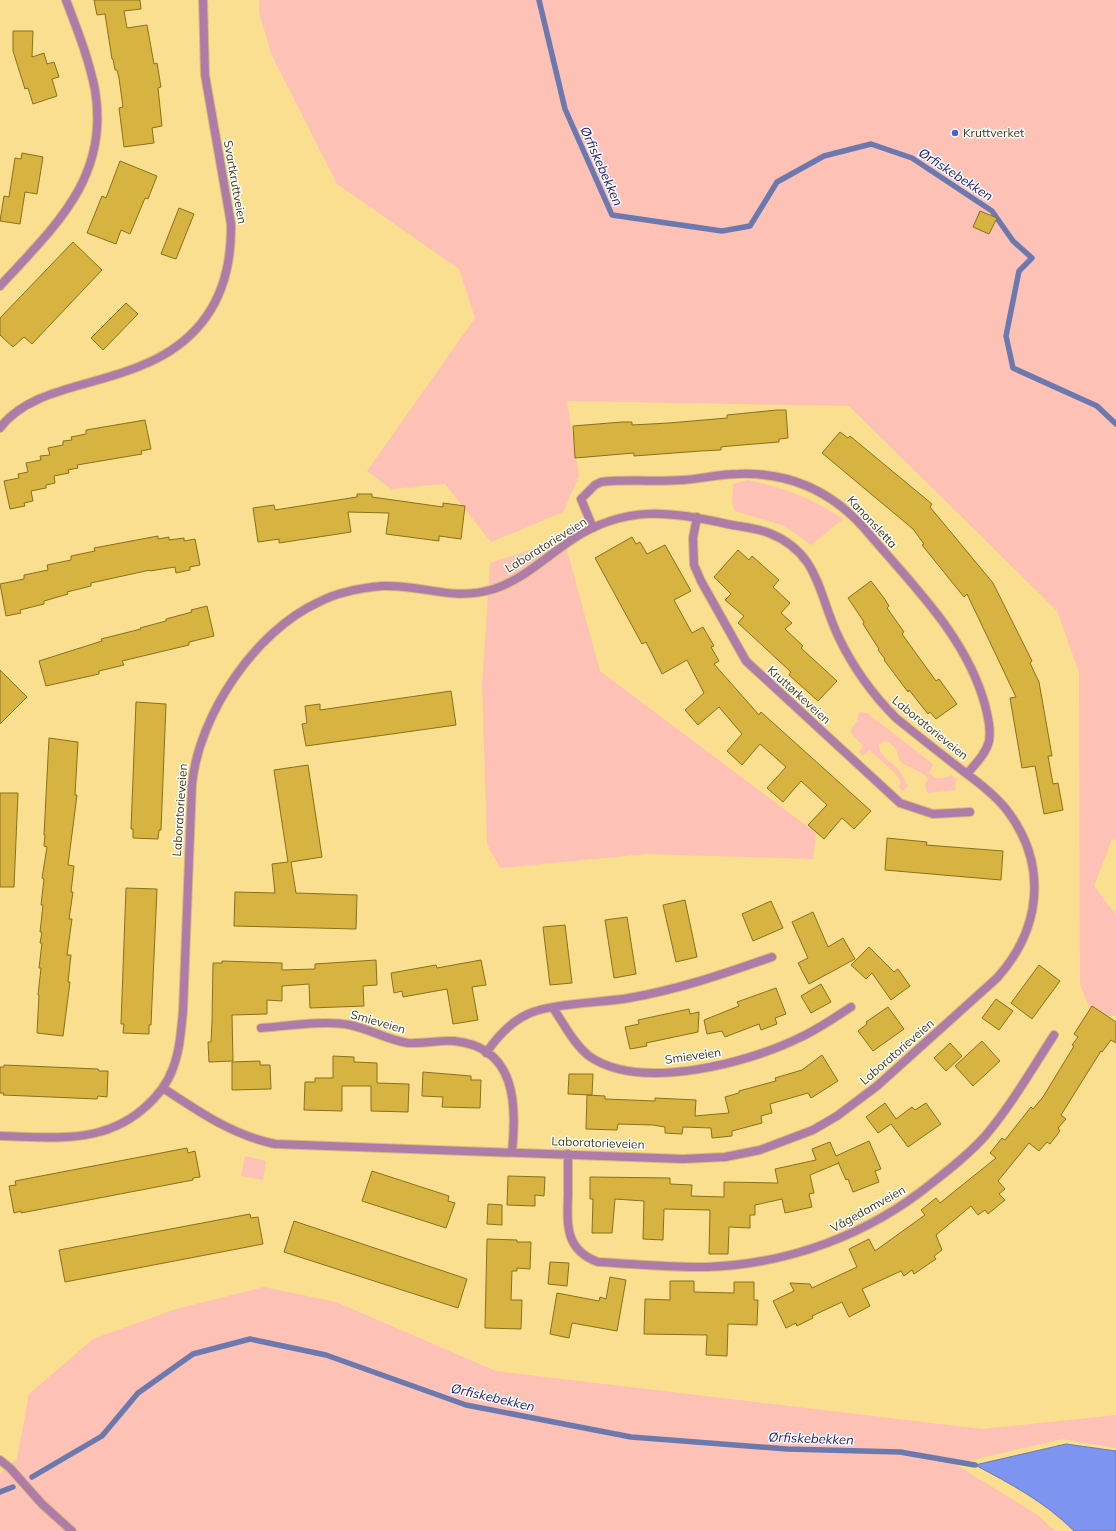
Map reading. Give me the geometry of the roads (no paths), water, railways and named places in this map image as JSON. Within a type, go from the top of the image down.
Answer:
[{"type":"street","points":[[0,286],[39,245],[74,201],[86,176],[93,156],[97,126],[95,90],[90,69],[66,0]]},
{"type":"street","name":"Svartkruttveien","points":[[1,424],[24,408],[48,395],[137,367],[170,350],[195,330],[206,316],[218,295],[229,265],[231,224],[204,75],[203,0]]},
{"type":"street","name":"Kanonsletta","points":[[593,528],[581,499],[595,484],[601,482],[671,481],[751,474],[787,478],[827,495],[851,514],[864,528],[943,621],[967,658],[982,694],[990,730],[985,752],[967,774]]},
{"type":"street","name":"Laboratorieveien","points":[[0,1136],[64,1137],[94,1134],[109,1130],[131,1118],[148,1105],[163,1088],[173,1068],[177,1055],[183,1011],[190,808],[193,770],[199,745],[210,718],[235,678],[273,633],[290,619],[317,602],[349,591],[385,586],[455,594],[491,589],[516,579],[576,537],[593,528],[621,518],[652,513],[697,517],[767,532],[793,546],[810,565],[818,580],[840,639],[870,690],[896,718],[992,794],[1006,808],[1017,825],[1030,856],[1035,885],[1031,919],[1025,937],[1006,968],[983,992],[856,1104],[812,1130],[754,1151],[711,1158],[683,1159],[274,1144],[230,1130],[163,1088]]},
{"type":"street","name":"Kruttørkeveien","points":[[697,517],[693,538],[694,565],[701,581],[746,661],[900,803],[933,814],[970,812]]},
{"type":"street","points":[[486,1053],[494,1040],[521,1017],[537,1010],[625,999],[666,992],[701,982],[772,957]]},
{"type":"street","name":"Smieveien","points":[[553,1008],[576,1042],[588,1055],[614,1068],[645,1073],[706,1067],[754,1056],[799,1038],[851,1007]]},
{"type":"street","name":"Smieveien","points":[[261,1028],[331,1023],[344,1024],[408,1043],[443,1041],[462,1042],[486,1053],[505,1073],[512,1091],[516,1121],[512,1152]]},
{"type":"street","name":"Vågedamveien","points":[[568,1154],[567,1216],[569,1234],[576,1248],[589,1259],[598,1262],[673,1267],[728,1265],[770,1260],[832,1242],[880,1219],[924,1190],[968,1154],[985,1136],[1013,1099],[1054,1035]]},
{"type":"street","points":[[0,1460],[10,1468],[42,1504],[72,1531]]},
{"type":"water","points":[[1066,1444],[1116,1451],[1116,1531],[1074,1531],[1039,1502],[975,1465]]},
{"type":"waterway","name":"Ørfiskebekken","points":[[539,0],[565,109],[612,215],[722,231],[750,226],[777,182],[824,156],[871,144],[912,158],[992,211],[1013,241],[1032,258],[1019,271],[1006,336],[1013,368],[1097,406],[1116,424]]},
{"type":"waterway","name":"Ørfiskebekken","points":[[32,1477],[102,1436],[138,1393],[193,1354],[250,1339],[326,1355],[466,1405],[631,1437],[787,1449],[900,1452],[975,1465]]},
{"type":"waterway","name":"Ørfiskebekken","points":[[0,1492],[13,1487]]},
{"type":"place","name":"Kruttverket","points":[[955,133]]}]
